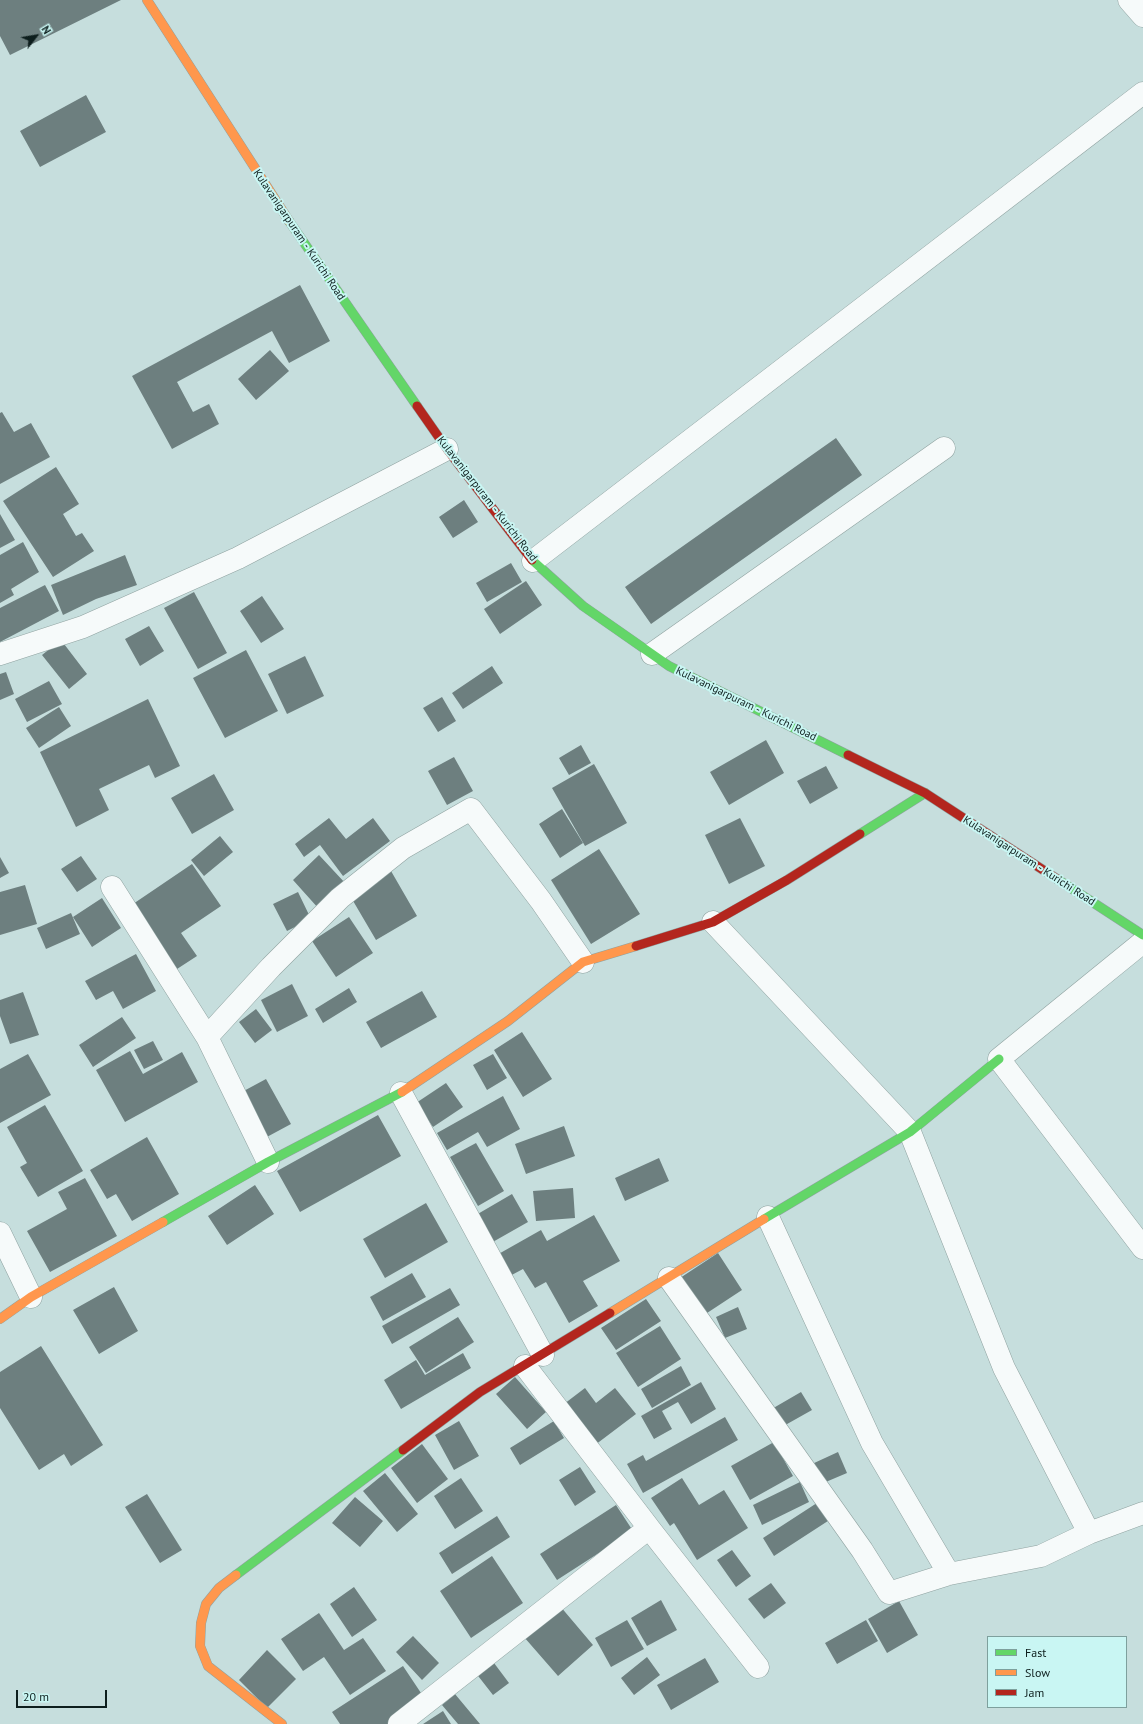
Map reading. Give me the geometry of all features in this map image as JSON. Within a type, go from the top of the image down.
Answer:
[{"type":"street","name":"Kulavanigarpuram - Kurichi Road","points":[[147,0],[300,238],[447,449],[533,561],[583,606],[669,666],[925,793],[1143,935]]},
{"type":"street","points":[[1129,0],[1143,16]]},
{"type":"street","points":[[533,561],[1143,93]]},
{"type":"street","points":[[652,654],[944,448]]},
{"type":"street","points":[[0,654],[83,627],[238,558],[447,449]]},
{"type":"street","points":[[0,1318],[31,1297],[268,1162],[401,1093],[508,1021],[583,962],[713,922],[787,880],[925,793]]},
{"type":"street","points":[[207,1037],[271,967],[340,898],[403,848],[471,810],[541,901],[583,962]]},
{"type":"street","points":[[112,887],[207,1037],[268,1162]]},
{"type":"street","points":[[713,922],[910,1132],[1004,1368],[1089,1533]]},
{"type":"street","points":[[282,1724],[208,1666],[200,1646],[201,1623],[206,1604],[219,1588],[480,1392],[910,1132],[1143,942]]},
{"type":"street","points":[[999,1059],[1143,1248]]},
{"type":"street","points":[[401,1093],[534,1360],[649,1528],[758,1667]]},
{"type":"street","points":[[768,1217],[872,1443],[948,1574]]},
{"type":"street","points":[[0,1233],[31,1297]]},
{"type":"street","points":[[669,1278],[862,1550],[889,1593],[948,1574],[1041,1556],[1089,1533],[1143,1513]]},
{"type":"street","points":[[399,1724],[649,1528]]},
{"type":"building","points":[[0,0],[121,0],[10,55],[0,36]]},
{"type":"building","points":[[86,95],[106,132],[40,167],[20,131]]},
{"type":"building","points":[[300,285],[330,341],[289,363],[272,331],[177,382],[193,412],[209,404],[219,424],[172,449],[132,376]]},
{"type":"building","points":[[270,350],[289,371],[256,400],[238,379]]},
{"type":"building","points":[[2,412],[14,432],[31,423],[50,457],[0,484],[0,413]]},
{"type":"building","points":[[836,438],[862,475],[651,624],[625,587]]},
{"type":"building","points":[[56,467],[79,504],[63,514],[76,536],[82,533],[94,551],[53,577],[3,501]]},
{"type":"building","points":[[464,500],[478,522],[453,538],[439,517]]},
{"type":"building","points":[[0,514],[15,540],[0,548]]},
{"type":"building","points":[[23,542],[39,572],[11,589],[14,595],[0,603],[0,555]]},
{"type":"building","points":[[125,555],[137,585],[96,599],[63,615],[51,585]]},
{"type":"building","points":[[511,563],[522,582],[487,602],[476,583]]},
{"type":"building","points":[[526,581],[542,605],[500,634],[484,609]]},
{"type":"building","points":[[45,585],[59,611],[0,642],[0,608]]},
{"type":"building","points":[[194,592],[227,653],[198,669],[164,608]]},
{"type":"building","points":[[262,596],[284,629],[261,643],[240,611]]},
{"type":"building","points":[[149,626],[164,651],[140,666],[125,639]]},
{"type":"building","points":[[61,640],[87,674],[69,689],[42,655]]},
{"type":"building","points":[[246,650],[278,711],[225,738],[193,678]]},
{"type":"building","points":[[305,656],[324,696],[287,714],[268,674]]},
{"type":"building","points":[[492,666],[503,683],[463,709],[452,693]]},
{"type":"building","points":[[6,672],[14,694],[0,700],[0,674]]},
{"type":"building","points":[[49,681],[62,704],[27,722],[15,699]]},
{"type":"building","points":[[442,697],[456,721],[438,732],[423,708]]},
{"type":"building","points":[[148,699],[180,766],[155,778],[149,765],[99,789],[109,810],[76,827],[40,752]]},
{"type":"building","points":[[59,707],[71,726],[39,748],[26,728]]},
{"type":"building","points":[[766,740],[784,773],[729,805],[710,772]]},
{"type":"building","points":[[581,745],[591,763],[569,775],[559,758]]},
{"type":"building","points":[[454,757],[473,791],[447,805],[428,771]]},
{"type":"building","points":[[594,764],[627,823],[585,846],[552,788]]},
{"type":"building","points":[[826,766],[838,788],[810,804],[797,781]]},
{"type":"building","points":[[214,774],[234,810],[192,834],[171,798]]},
{"type":"building","points":[[562,809],[583,843],[560,858],[539,824]]},
{"type":"building","points":[[329,818],[346,839],[373,818],[390,841],[343,876],[320,845],[304,857],[295,844]]},
{"type":"building","points":[[740,818],[765,866],[729,884],[705,835]]},
{"type":"building","points":[[220,836],[233,852],[204,876],[191,860]]},
{"type":"building","points":[[599,849],[640,914],[591,944],[551,880]]},
{"type":"building","points":[[319,855],[346,884],[319,909],[293,880]]},
{"type":"building","points":[[81,856],[97,879],[77,892],[61,869]]},
{"type":"building","points":[[0,857],[9,873],[0,878]]},
{"type":"building","points":[[192,864],[221,906],[181,933],[197,956],[177,969],[133,904]]},
{"type":"building","points":[[391,871],[417,916],[376,940],[349,894]]},
{"type":"building","points":[[25,885],[37,924],[0,935],[0,892]]},
{"type":"building","points":[[298,892],[311,919],[287,931],[273,904]]},
{"type":"building","points":[[102,898],[121,928],[92,947],[73,917]]},
{"type":"building","points":[[71,913],[80,934],[46,949],[37,928]]},
{"type":"building","points":[[349,917],[373,953],[336,977],[312,941]]},
{"type":"building","points":[[136,954],[156,991],[123,1009],[113,991],[96,1000],[85,981]]},
{"type":"building","points":[[292,984],[308,1016],[277,1032],[261,1000]]},
{"type":"building","points":[[349,988],[357,1002],[323,1023],[315,1009]]},
{"type":"building","points":[[422,991],[437,1017],[381,1048],[366,1022]]},
{"type":"building","points":[[23,992],[39,1035],[10,1044],[0,1016],[0,1000]]},
{"type":"building","points":[[256,1009],[272,1030],[255,1043],[239,1022]]},
{"type":"building","points":[[122,1017],[136,1038],[93,1067],[79,1045]]},
{"type":"building","points":[[522,1032],[552,1079],[523,1097],[494,1050]]},
{"type":"building","points":[[153,1041],[163,1060],[144,1069],[134,1050]]},
{"type":"building","points":[[130,1051],[143,1074],[182,1052],[198,1082],[125,1122],[96,1070]]},
{"type":"building","points":[[28,1054],[51,1095],[0,1123],[0,1069]]},
{"type":"building","points":[[493,1054],[507,1078],[487,1090],[473,1065]]},
{"type":"building","points":[[266,1079],[291,1124],[265,1138],[240,1093]]},
{"type":"building","points":[[446,1083],[463,1107],[433,1127],[416,1103]]},
{"type":"building","points":[[503,1096],[520,1129],[487,1147],[478,1132],[447,1150],[437,1133]]},
{"type":"building","points":[[45,1105],[83,1171],[38,1197],[20,1167],[27,1163],[7,1127]]},
{"type":"building","points":[[378,1115],[401,1156],[300,1212],[277,1171]]},
{"type":"building","points":[[564,1126],[575,1156],[526,1174],[515,1144]]},
{"type":"building","points":[[147,1137],[179,1194],[132,1221],[116,1194],[107,1199],[90,1170]]},
{"type":"building","points":[[476,1143],[504,1191],[478,1206],[450,1157]]},
{"type":"building","points":[[659,1158],[669,1181],[625,1201],[615,1178]]},
{"type":"building","points":[[85,1178],[117,1236],[50,1272],[27,1231],[67,1209],[58,1192]]},
{"type":"building","points":[[255,1185],[274,1214],[227,1245],[208,1216]]},
{"type":"building","points":[[573,1188],[575,1218],[536,1221],[533,1191]]},
{"type":"building","points":[[512,1194],[528,1222],[491,1243],[476,1215]]},
{"type":"building","points":[[426,1203],[448,1242],[385,1278],[363,1239]]},
{"type":"building","points":[[594,1215],[620,1261],[583,1281],[598,1306],[569,1323],[546,1282],[535,1288],[523,1269],[506,1278],[495,1256],[541,1230],[547,1241]]},
{"type":"building","points":[[718,1253],[742,1290],[704,1315],[680,1278]]},
{"type":"building","points":[[412,1273],[426,1297],[383,1321],[370,1297]]},
{"type":"building","points":[[114,1287],[138,1331],[99,1354],[73,1310]]},
{"type":"building","points":[[450,1288],[460,1305],[392,1344],[382,1326]]},
{"type":"building","points":[[646,1299],[661,1321],[616,1350],[601,1328]]},
{"type":"building","points":[[738,1307],[747,1329],[725,1338],[716,1317]]},
{"type":"building","points":[[458,1317],[474,1342],[426,1373],[409,1347]]},
{"type":"building","points":[[660,1326],[681,1359],[638,1387],[616,1353]]},
{"type":"building","points":[[41,1346],[103,1445],[71,1466],[64,1454],[39,1470],[0,1408],[0,1372]]},
{"type":"building","points":[[463,1353],[471,1368],[401,1409],[384,1380],[416,1360],[425,1375]]},
{"type":"building","points":[[681,1366],[691,1385],[652,1408],[641,1389]]},
{"type":"building","points":[[515,1377],[546,1412],[527,1429],[496,1394]]},
{"type":"building","points":[[701,1382],[716,1409],[691,1424],[678,1402],[662,1411],[672,1429],[654,1439],[641,1416]]},
{"type":"building","points":[[585,1388],[596,1403],[615,1388],[636,1414],[595,1445],[564,1404]]},
{"type":"building","points":[[801,1392],[812,1410],[780,1428],[770,1410]]},
{"type":"building","points":[[725,1417],[738,1440],[643,1493],[627,1464],[643,1455],[646,1461]]},
{"type":"building","points":[[459,1421],[479,1456],[454,1470],[435,1435]]},
{"type":"building","points":[[554,1421],[564,1438],[520,1465],[510,1448]]},
{"type":"building","points":[[774,1442],[793,1476],[750,1500],[731,1466]]},
{"type":"building","points":[[422,1444],[448,1479],[417,1503],[391,1468]]},
{"type":"building","points":[[838,1452],[847,1473],[821,1484],[812,1464]]},
{"type":"building","points":[[580,1467],[596,1492],[575,1506],[559,1480]]},
{"type":"building","points":[[385,1473],[418,1514],[397,1532],[363,1491]]},
{"type":"building","points":[[461,1478],[483,1511],[455,1529],[434,1496]]},
{"type":"building","points":[[682,1478],[699,1505],[724,1490],[748,1528],[697,1560],[674,1523],[670,1526],[651,1498]]},
{"type":"building","points":[[800,1482],[809,1502],[762,1525],[753,1505]]},
{"type":"building","points":[[147,1494],[182,1550],[160,1563],[125,1507]]},
{"type":"building","points":[[355,1497],[383,1521],[360,1547],[332,1523]]},
{"type":"building","points":[[820,1501],[831,1519],[774,1556],[763,1538]]},
{"type":"building","points":[[616,1505],[633,1531],[557,1580],[540,1554]]},
{"type":"building","points":[[497,1516],[510,1537],[452,1574],[439,1553]]},
{"type":"building","points":[[732,1550],[751,1576],[736,1587],[717,1560]]},
{"type":"building","points":[[492,1556],[523,1603],[471,1638],[440,1591]]},
{"type":"building","points":[[771,1583],[786,1603],[764,1619],[748,1599]]},
{"type":"building","points":[[354,1587],[377,1620],[352,1637],[330,1604]]},
{"type":"building","points":[[661,1600],[677,1630],[647,1646],[631,1618]]},
{"type":"building","points":[[899,1601],[918,1635],[887,1653],[868,1619]]},
{"type":"building","points":[[560,1606],[593,1645],[558,1676],[524,1637]]},
{"type":"building","points":[[319,1613],[344,1650],[363,1638],[386,1671],[350,1695],[324,1657],[303,1671],[281,1639]]},
{"type":"building","points":[[627,1620],[644,1649],[611,1667],[595,1638]]},
{"type":"building","points":[[866,1620],[878,1641],[837,1664],[825,1643]]},
{"type":"building","points":[[413,1636],[439,1663],[422,1680],[396,1652]]},
{"type":"building","points":[[267,1650],[296,1679],[267,1708],[239,1680]]},
{"type":"building","points":[[647,1657],[660,1675],[634,1695],[621,1678]]},
{"type":"building","points":[[705,1658],[719,1682],[671,1710],[657,1685]]},
{"type":"building","points":[[491,1659],[509,1683],[493,1695],[475,1672]]},
{"type":"building","points":[[403,1666],[425,1699],[388,1724],[340,1724],[332,1712]]},
{"type":"building","points":[[455,1694],[480,1724],[458,1724],[442,1705]]},
{"type":"building","points":[[443,1711],[451,1724],[423,1724]]},
{"type":"traffic: fast","points":[[289,221],[417,406]]},
{"type":"traffic: fast","points":[[532,560],[583,606],[669,666],[848,755]]},
{"type":"traffic: fast","points":[[860,834],[925,793]]},
{"type":"traffic: fast","points":[[1057,879],[1143,935]]},
{"type":"traffic: fast","points":[[764,1219],[910,1132],[999,1059]]},
{"type":"traffic: fast","points":[[163,1222],[268,1162],[402,1092]]},
{"type":"traffic: fast","points":[[236,1575],[403,1450]]},
{"type":"traffic: slow","points":[[147,0],[289,221]]},
{"type":"traffic: slow","points":[[402,1092],[508,1021],[583,962],[636,946]]},
{"type":"traffic: slow","points":[[610,1313],[764,1219]]},
{"type":"traffic: slow","points":[[0,1319],[31,1297],[163,1222]]},
{"type":"traffic: slow","points":[[236,1575],[219,1588],[206,1604],[201,1623],[200,1646],[208,1666],[282,1724]]},
{"type":"traffic: jam","points":[[417,406],[447,449],[532,560]]},
{"type":"traffic: jam","points":[[848,755],[925,793],[1057,879]]},
{"type":"traffic: jam","points":[[636,946],[713,922],[787,880],[860,834]]},
{"type":"traffic: jam","points":[[403,1450],[480,1392],[610,1313]]}]
